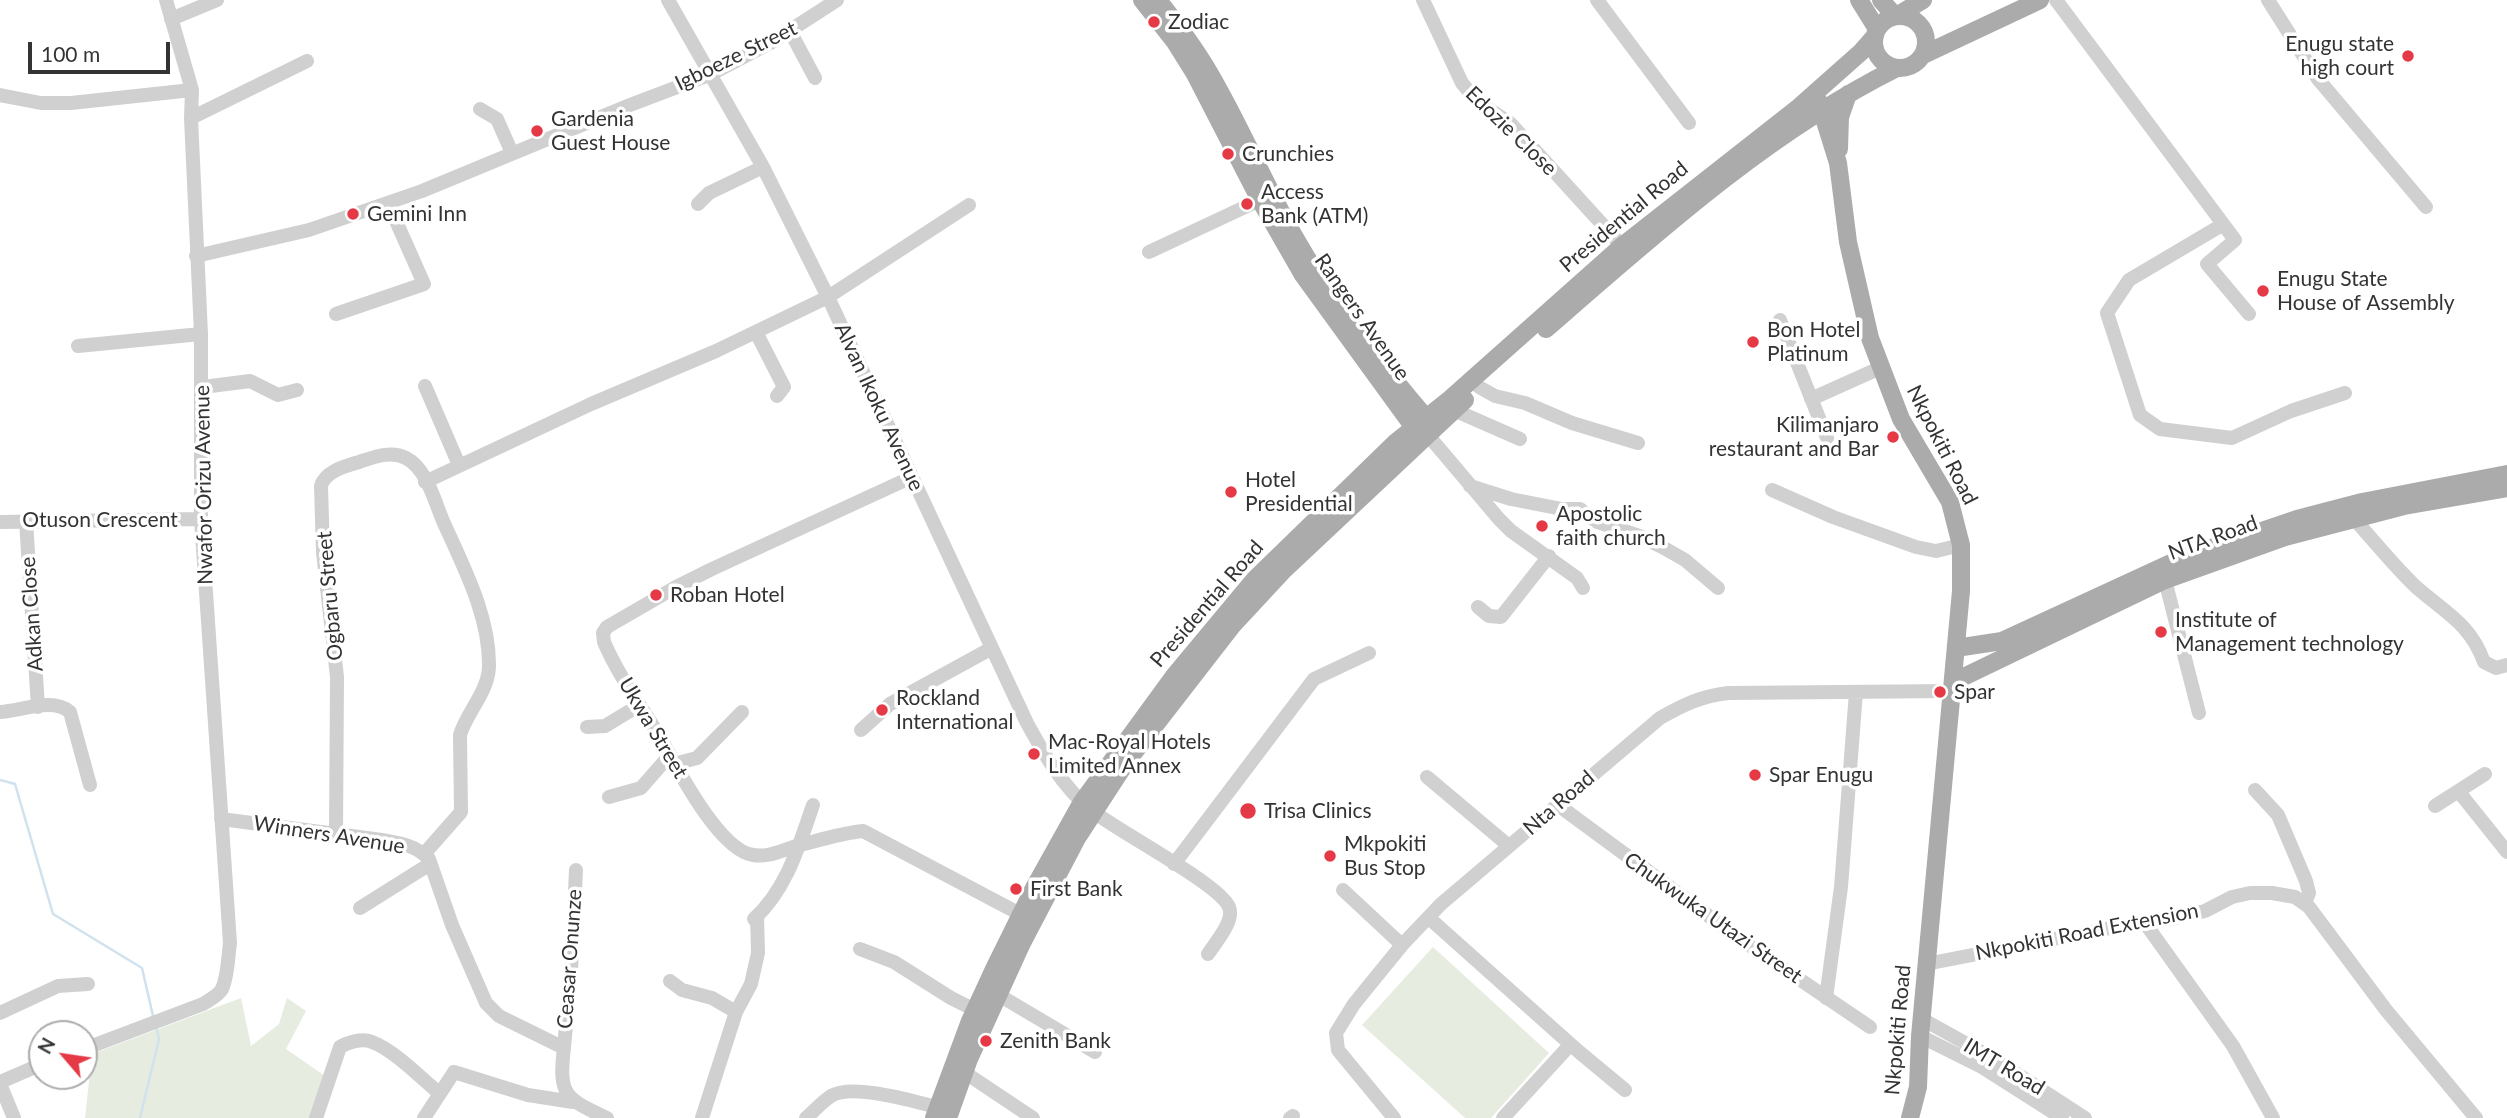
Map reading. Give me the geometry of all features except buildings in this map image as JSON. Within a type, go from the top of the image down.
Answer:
[{"type":"main road","name":"Rangers Avenue","points":[[1142,0],[1184,56],[1206,93],[1260,200],[1303,275],[1403,403]]},
{"type":"main road","name":"Rangers Avenue","points":[[1158,0],[1188,38],[1212,77],[1310,264],[1403,403]]},
{"type":"main road","points":[[1860,0],[1876,33]]},
{"type":"main road","points":[[1881,0],[1896,16],[1912,18],[1923,27],[1926,41],[1923,55]]},
{"type":"main road","points":[[1923,0],[1884,21],[1876,33],[1874,45],[1882,60],[1897,68],[1912,65],[1923,55],[2040,0]]},
{"type":"main road","name":"Presidential Road","points":[[940,1114],[951,1090],[975,1010],[1087,807],[1232,626],[1425,429],[1549,318],[1793,131],[1876,33]]},
{"type":"main road","name":"Presidential Road","points":[[1452,405],[1479,387],[1622,246],[1819,101],[1848,94],[1897,68]]},
{"type":"main road","points":[[1838,163],[1840,117],[1848,94]]},
{"type":"main road","name":"Nkpokiti Road","points":[[1819,101],[1838,163],[1850,255],[1880,368],[1900,419],[1950,502],[1961,545],[1962,569],[1956,648],[1926,964],[1918,1087],[1910,1118]]},
{"type":"main road","points":[[1793,131],[1815,130],[1831,143]]},
{"type":"main road","points":[[1403,403],[1434,407],[1452,405]]},
{"type":"main road","points":[[1403,403],[1425,429]]},
{"type":"main road","points":[[1396,442],[1404,424],[1403,403]]},
{"type":"main road","name":"Presidential Road","points":[[951,1090],[964,1072],[997,994],[1018,935],[1020,915],[1087,807],[1174,676],[1254,580],[1396,442],[1425,429]]},
{"type":"main road","name":"NTA Road","points":[[1956,648],[2002,641],[2182,558],[2297,519],[2362,502],[2507,474]]},
{"type":"main road","name":"NTA Road","points":[[1952,687],[2165,580],[2285,537],[2404,506],[2507,488]]},
{"type":"street","name":"Nwafor Orizu Avenue","points":[[98,1044],[173,1017],[218,994],[226,973],[230,943],[201,519],[203,387],[196,256],[192,90],[166,0]]},
{"type":"street","points":[[171,19],[216,0]]},
{"type":"street","name":"Alvan Ikoku Avenue","points":[[668,0],[763,167],[828,297],[1041,747],[1061,779],[1087,807],[1221,897],[1231,910],[1230,918],[1208,954]]},
{"type":"street","name":"Igboeze Street","points":[[196,256],[309,230],[388,203],[709,75],[790,31],[836,0]]},
{"type":"street","name":"Edozie Close","points":[[1423,0],[1462,83],[1478,102],[1510,123],[1622,246]]},
{"type":"street","points":[[1597,0],[1689,122]]},
{"type":"street","points":[[2056,0],[2235,240],[2207,264],[2249,314]]},
{"type":"street","points":[[2268,0],[2318,79],[2426,207]]},
{"type":"street","points":[[790,31],[815,78]]},
{"type":"street","points":[[191,117],[306,61]]},
{"type":"street","points":[[0,95],[41,103],[71,103],[192,90]]},
{"type":"street","points":[[480,109],[497,119],[512,153]]},
{"type":"street","points":[[698,204],[709,193],[763,167]]},
{"type":"street","points":[[1149,252],[1260,200]]},
{"type":"street","points":[[336,314],[424,284],[388,203]]},
{"type":"street","points":[[425,482],[828,297],[970,205]]},
{"type":"street","points":[[2222,225],[2129,280],[2107,313],[2140,415],[2160,429],[2232,438],[2291,411],[2345,393]]},
{"type":"street","points":[[1780,320],[1827,438]]},
{"type":"street","points":[[756,332],[783,387],[777,396]]},
{"type":"street","points":[[78,346],[201,334]]},
{"type":"street","points":[[1811,399],[1880,368]]},
{"type":"street","points":[[203,387],[250,381],[278,395],[297,390]]},
{"type":"street","points":[[425,386],[459,466]]},
{"type":"street","points":[[1479,387],[1495,396],[1525,403],[1572,423],[1638,443]]},
{"type":"street","points":[[1452,405],[1520,439]]},
{"type":"street","points":[[1425,429],[1511,531],[1549,556],[1580,583]]},
{"type":"street","name":"Ogbaru Street","points":[[336,834],[337,677],[323,552],[322,481],[330,473],[376,456],[390,454],[401,456],[420,470],[463,565],[478,607],[488,643],[489,671],[486,683],[460,735],[461,812],[427,859],[360,908]]},
{"type":"street","name":"Ukwa Street","points":[[912,477],[676,587],[607,627],[603,633],[604,642],[638,706],[707,817],[741,850],[750,855],[764,856],[863,831],[1020,915]]},
{"type":"street","points":[[1471,486],[1511,499],[1562,509],[1580,509],[1595,521],[1642,537],[1685,560],[1718,589]]},
{"type":"street","points":[[1772,490],[1833,517],[1916,547],[1936,551],[1961,545]]},
{"type":"street","name":"Otuson Crescent","points":[[0,522],[201,519]]},
{"type":"street","points":[[2356,520],[2416,586],[2453,614],[2477,643],[2484,662],[2496,668],[2507,665]]},
{"type":"street","name":"Adkan Close","points":[[26,521],[38,707]]},
{"type":"street","points":[[1478,607],[1489,616],[1501,617],[1549,556]]},
{"type":"street","points":[[2165,580],[2199,713]]},
{"type":"street","points":[[861,730],[890,705],[919,686],[992,648]]},
{"type":"street","points":[[1174,864],[1314,679],[1369,653]]},
{"type":"street","name":"Nta Road","points":[[1394,1118],[1338,1050],[1335,1042],[1336,1033],[1354,1004],[1402,945],[1465,883],[1660,718],[1707,695],[1952,687]]},
{"type":"street","points":[[1826,998],[1841,887],[1856,692]]},
{"type":"street","points":[[0,712],[57,704],[70,712],[89,785]]},
{"type":"street","points":[[587,727],[605,726],[638,706]]},
{"type":"street","points":[[609,797],[640,788],[671,760],[696,758],[742,712]]},
{"type":"street","points":[[2435,806],[2485,774]]},
{"type":"street","points":[[1427,776],[1509,846]]},
{"type":"street","points":[[2255,790],[2278,816],[2306,881],[2309,893],[2305,903],[2386,1010],[2476,1118]]},
{"type":"street","points":[[2459,792],[2504,843]]},
{"type":"street","points":[[702,1118],[736,1012],[751,984],[758,953],[756,917],[779,888],[799,845],[813,804]]},
{"type":"street","name":"Chukwuka Utazi Street","points":[[1558,805],[1677,894],[1870,1027]]},
{"type":"street","name":"Winners Avenue","points":[[221,819],[404,845],[427,859],[486,1003],[499,1016],[564,1048]]},
{"type":"street","name":"Ceasar Onunze","points":[[564,1048],[576,870]]},
{"type":"street","points":[[1343,890],[1402,945]]},
{"type":"street","name":"Nkpokiti Road Extension","points":[[1926,964],[2202,912],[2232,897],[2250,893],[2295,897],[2305,903]]},
{"type":"street","points":[[1429,918],[1570,1045],[1625,1090]]},
{"type":"street","points":[[2145,923],[2233,1046],[2273,1118]]},
{"type":"street","points":[[860,949],[894,962],[975,1010]]},
{"type":"street","points":[[670,981],[682,990],[712,998],[736,1012]]},
{"type":"street","points":[[0,1013],[58,986],[88,984]]},
{"type":"street","points":[[997,994],[1095,1052]]},
{"type":"street","name":"IMT Road","points":[[1921,1028],[2062,1118]]},
{"type":"street","name":"IMT Road","points":[[1921,1028],[1996,1060],[2085,1118]]},
{"type":"street","points":[[316,1118],[340,1047],[347,1043],[372,1042],[394,1056],[439,1093]]},
{"type":"street","points":[[1503,1118],[1570,1045]]},
{"type":"street","points":[[564,1048],[562,1077],[573,1102]]},
{"type":"street","points":[[14,1118],[0,1083],[28,1070]]},
{"type":"street","points":[[424,1118],[454,1072],[528,1095],[573,1102],[607,1118]]},
{"type":"street","points":[[964,1072],[1033,1118]]},
{"type":"street","points":[[806,1118],[832,1095],[849,1091],[869,1092],[940,1114]]},
{"type":"shaded area","points":[[1433,947],[1549,1053],[1491,1118],[1465,1118],[1362,1025]]},
{"type":"shaded area","points":[[241,998],[251,1046],[279,1024],[287,998],[306,1011],[286,1049],[325,1076],[309,1118],[85,1118],[88,1090],[98,1090],[98,1052]]},
{"type":"waterway","points":[[0,780],[15,784],[53,914],[142,968],[153,1016]]},
{"type":"waterway","points":[[140,1118],[159,1039],[156,1026]]},
{"type":"place","name":"Zodiac","points":[[1154,22]]},
{"type":"place","name":"Enugu state high court","points":[[2408,56]]},
{"type":"place","name":"Gardenia Guest House","points":[[537,131]]},
{"type":"place","name":"Crunchies","points":[[1228,154]]},
{"type":"place","name":"Access Bank (ATM)","points":[[1247,204]]},
{"type":"place","name":"Gemini Inn","points":[[353,214]]},
{"type":"place","name":"Enugu State House of Assembly","points":[[2263,291]]},
{"type":"place","name":"Bon Hotel Platinum","points":[[1753,342]]},
{"type":"place","name":"Kilimanjaro restaurant and Bar","points":[[1893,437]]},
{"type":"place","name":"Hotel Presidential","points":[[1231,492]]},
{"type":"place","name":"Apostolic faith church","points":[[1542,526]]},
{"type":"place","name":"Roban Hotel","points":[[656,595]]},
{"type":"place","name":"Institute of Management technology","points":[[2161,632]]},
{"type":"place","name":"Spar","points":[[1940,692]]},
{"type":"place","name":"Rockland International","points":[[882,710]]},
{"type":"place","name":"Mac-Royal Hotels Limited Annex","points":[[1034,754]]},
{"type":"place","name":"Spar Enugu","points":[[1755,775]]},
{"type":"place","name":"Trisa Clinics","points":[[1248,811]]},
{"type":"place","name":"Mkpokiti Bus Stop","points":[[1330,856]]},
{"type":"place","name":"First Bank","points":[[1016,889]]},
{"type":"place","name":"Zenith Bank","points":[[986,1041]]}]
